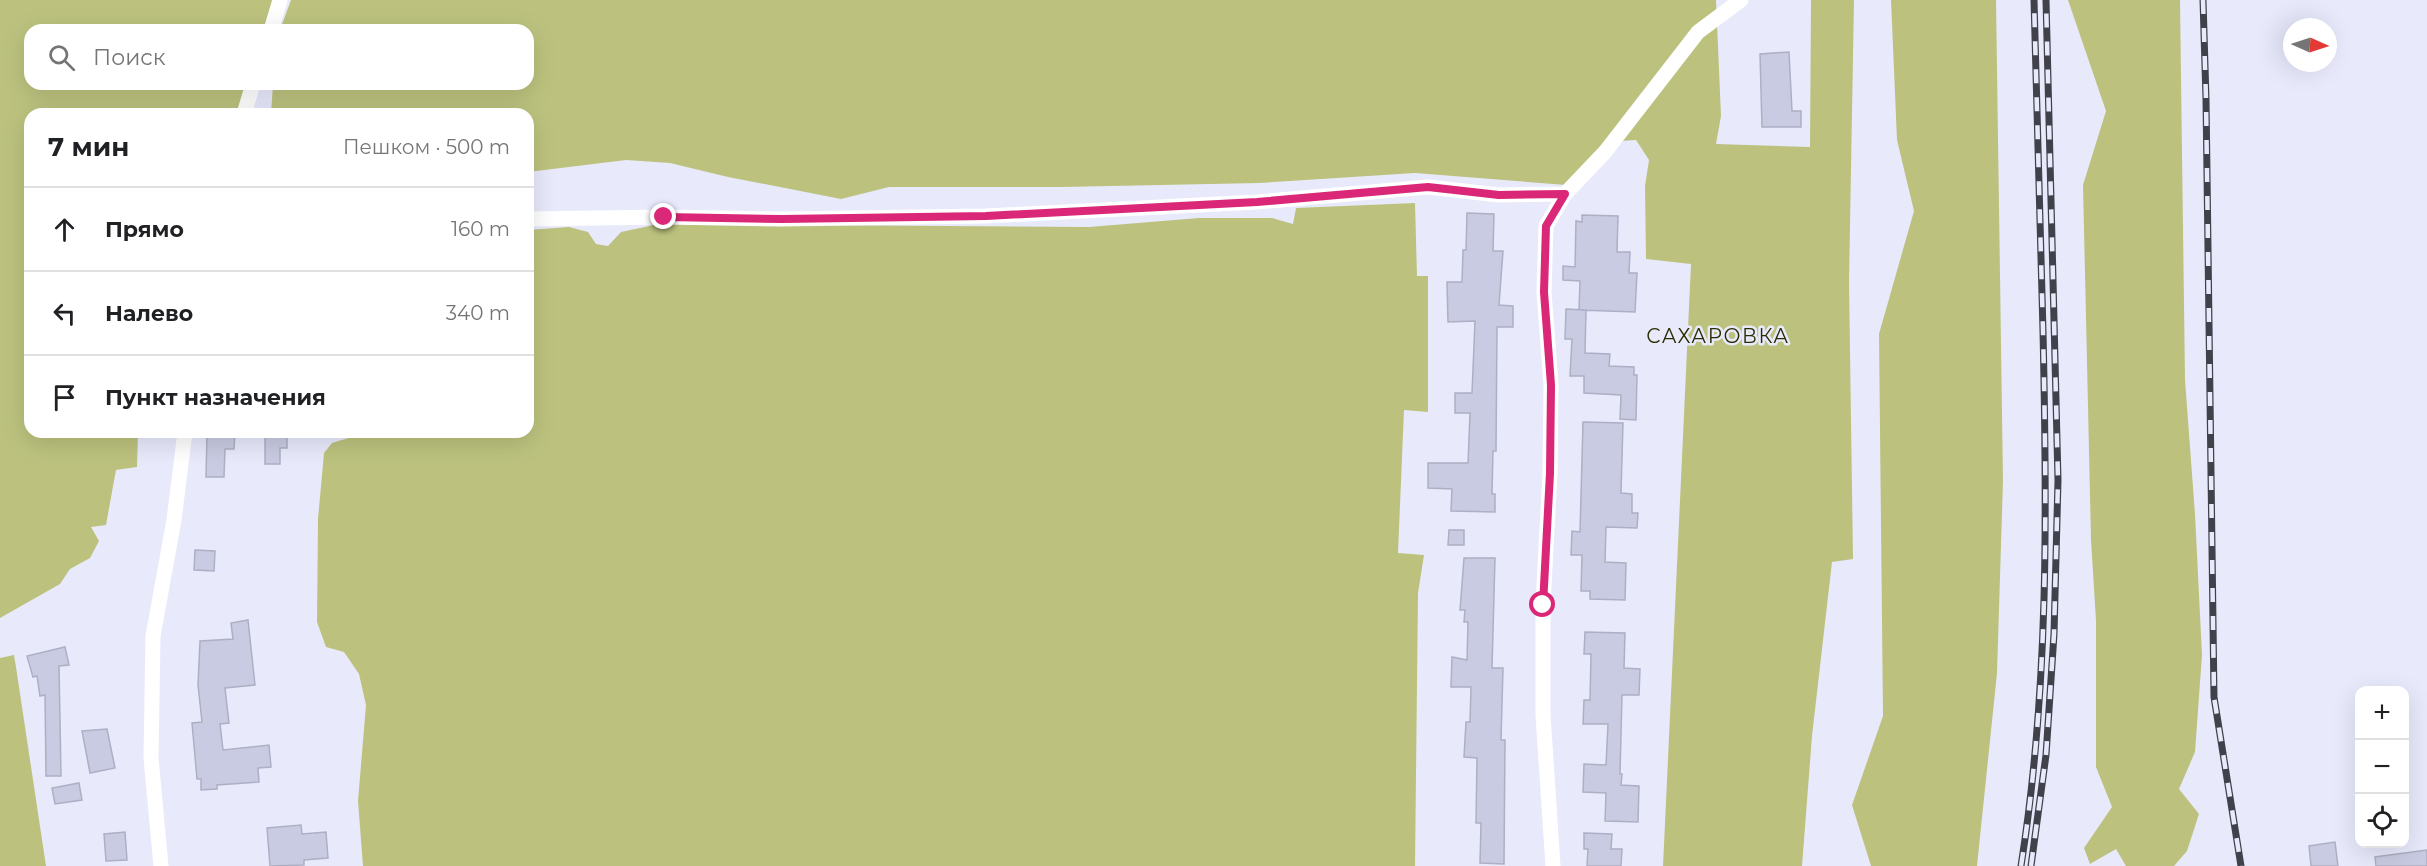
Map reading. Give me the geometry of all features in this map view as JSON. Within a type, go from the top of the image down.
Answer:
[{"type":"street","points":[[273,24],[280,0]]},
{"type":"street","points":[[1553,866],[1543,715],[1543,605],[1550,473],[1551,396],[1544,292],[1546,226],[1565,194],[1605,152],[1698,32],[1741,0]]},
{"type":"street","points":[[246,108],[251,90]]},
{"type":"street","points":[[534,219],[986,216],[1257,202],[1428,187],[1499,195],[1565,194]]},
{"type":"street","points":[[161,866],[151,758],[153,636],[174,520],[184,438]]},
{"type":"green space","points":[[0,0],[273,0],[267,24],[24,24],[24,90],[244,90],[238,108],[24,108],[24,438],[138,438],[137,467],[116,470],[106,525],[91,527],[99,541],[90,558],[70,569],[60,584],[0,618]]},
{"type":"green space","points":[[291,0],[1716,0],[1721,116],[1716,144],[1810,147],[1811,0],[1854,0],[1849,282],[1853,559],[1832,562],[1812,736],[1802,866],[1663,866],[1691,264],[1646,259],[1645,186],[1649,160],[1636,140],[1604,142],[1566,185],[1415,173],[1259,183],[1063,187],[889,187],[841,199],[670,163],[626,160],[534,171],[534,108],[271,108],[273,90],[534,90],[534,24],[282,24]]},
{"type":"green space","points":[[1891,0],[1996,0],[2003,481],[1997,673],[1977,866],[1871,866],[1852,805],[1883,716],[1879,334],[1914,211],[1897,140]]},
{"type":"green space","points":[[2068,0],[2180,0],[2185,380],[2202,655],[2195,752],[2179,789],[2199,814],[2187,851],[2174,866],[2126,866],[2116,849],[2090,864],[2084,848],[2112,807],[2096,767],[2096,621],[2091,540],[2083,185],[2106,111]]},
{"type":"green space","points":[[1415,203],[1417,276],[1428,276],[1428,412],[1404,410],[1398,553],[1424,555],[1418,593],[1415,866],[363,866],[358,801],[366,705],[359,674],[344,652],[326,647],[317,622],[318,519],[324,453],[332,443],[348,438],[534,438],[534,230],[569,227],[588,232],[596,244],[608,246],[621,232],[659,224],[1089,227],[1199,218],[1272,218],[1293,224],[1296,208]]},
{"type":"green space","points":[[14,655],[46,866],[0,866],[0,658]]},
{"type":"building","points":[[1789,52],[1792,111],[1801,111],[1801,127],[1762,127],[1760,54]]},
{"type":"building","points":[[1467,213],[1494,214],[1493,251],[1503,251],[1499,305],[1513,306],[1513,327],[1497,327],[1496,451],[1493,451],[1492,494],[1495,494],[1495,512],[1451,511],[1452,489],[1428,488],[1428,463],[1468,463],[1470,413],[1455,413],[1455,393],[1472,393],[1475,321],[1448,322],[1447,282],[1462,282]]},
{"type":"building","points":[[1582,215],[1618,216],[1617,252],[1630,252],[1629,273],[1637,273],[1635,312],[1579,310],[1580,281],[1563,280],[1563,266],[1575,267],[1576,221],[1582,222]]},
{"type":"building","points":[[1566,309],[1586,310],[1585,353],[1610,354],[1609,366],[1634,367],[1634,375],[1637,375],[1636,420],[1620,419],[1621,395],[1584,393],[1584,376],[1570,376],[1572,339],[1565,339]]},
{"type":"building","points":[[1583,422],[1623,423],[1621,493],[1632,494],[1632,513],[1638,513],[1637,528],[1606,527],[1605,562],[1626,563],[1625,600],[1590,599],[1590,591],[1581,591],[1582,555],[1571,555],[1572,531],[1580,532]]},
{"type":"building","points":[[207,438],[235,438],[234,449],[225,449],[224,477],[206,477]]},
{"type":"building","points":[[265,438],[287,438],[287,448],[280,448],[280,464],[265,464]]},
{"type":"building","points":[[1449,530],[1464,530],[1464,545],[1448,545]]},
{"type":"building","points":[[195,550],[215,551],[214,571],[194,570]]},
{"type":"building","points":[[1464,558],[1495,558],[1492,668],[1503,668],[1501,740],[1505,740],[1504,864],[1480,863],[1481,823],[1476,823],[1477,758],[1464,757],[1466,722],[1470,722],[1471,687],[1451,687],[1452,657],[1467,660],[1468,622],[1464,622],[1465,610],[1460,610]]},
{"type":"building","points":[[248,620],[255,685],[225,688],[229,723],[220,724],[223,750],[269,745],[271,767],[258,768],[259,782],[217,785],[217,789],[201,790],[201,779],[197,779],[192,723],[202,722],[198,685],[200,641],[233,639],[231,623]]},
{"type":"building","points":[[1585,632],[1625,633],[1624,668],[1640,669],[1639,695],[1622,695],[1620,774],[1622,774],[1621,785],[1639,786],[1638,822],[1605,821],[1606,793],[1583,792],[1584,764],[1606,765],[1608,724],[1583,724],[1584,700],[1590,700],[1591,654],[1584,654]]},
{"type":"building","points":[[65,647],[69,665],[59,666],[61,776],[46,776],[45,695],[40,696],[37,676],[33,677],[27,656]]},
{"type":"building","points":[[107,729],[115,768],[90,773],[82,731]]},
{"type":"building","points":[[79,783],[82,800],[55,804],[52,788]]},
{"type":"building","points":[[301,825],[302,834],[326,832],[328,858],[304,860],[304,865],[270,866],[267,828]]},
{"type":"building","points":[[125,832],[127,860],[106,861],[104,834]]},
{"type":"building","points":[[1584,833],[1612,834],[1611,849],[1622,849],[1621,866],[1587,866],[1588,849],[1584,849]]},
{"type":"building","points":[[2335,842],[2338,866],[2311,866],[2309,846]]},
{"type":"building","points":[[2427,850],[2427,866],[2376,866],[2375,857]]},
{"type":"railway","points":[[2021,866],[2037,733],[2044,599],[2043,331],[2034,0]]},
{"type":"railway","points":[[2031,866],[2046,755],[2054,634],[2058,480],[2046,0]]},
{"type":"railway","points":[[2203,0],[2214,697],[2241,866]]},
{"type":"district","name":"САХАРОВКА","points":[[1718,336]]},
{"type":"route","points":[[664,217],[782,219],[986,216],[1257,202],[1428,187],[1499,195],[1565,194],[1546,226],[1544,292],[1551,385],[1550,473],[1543,605]]}]
